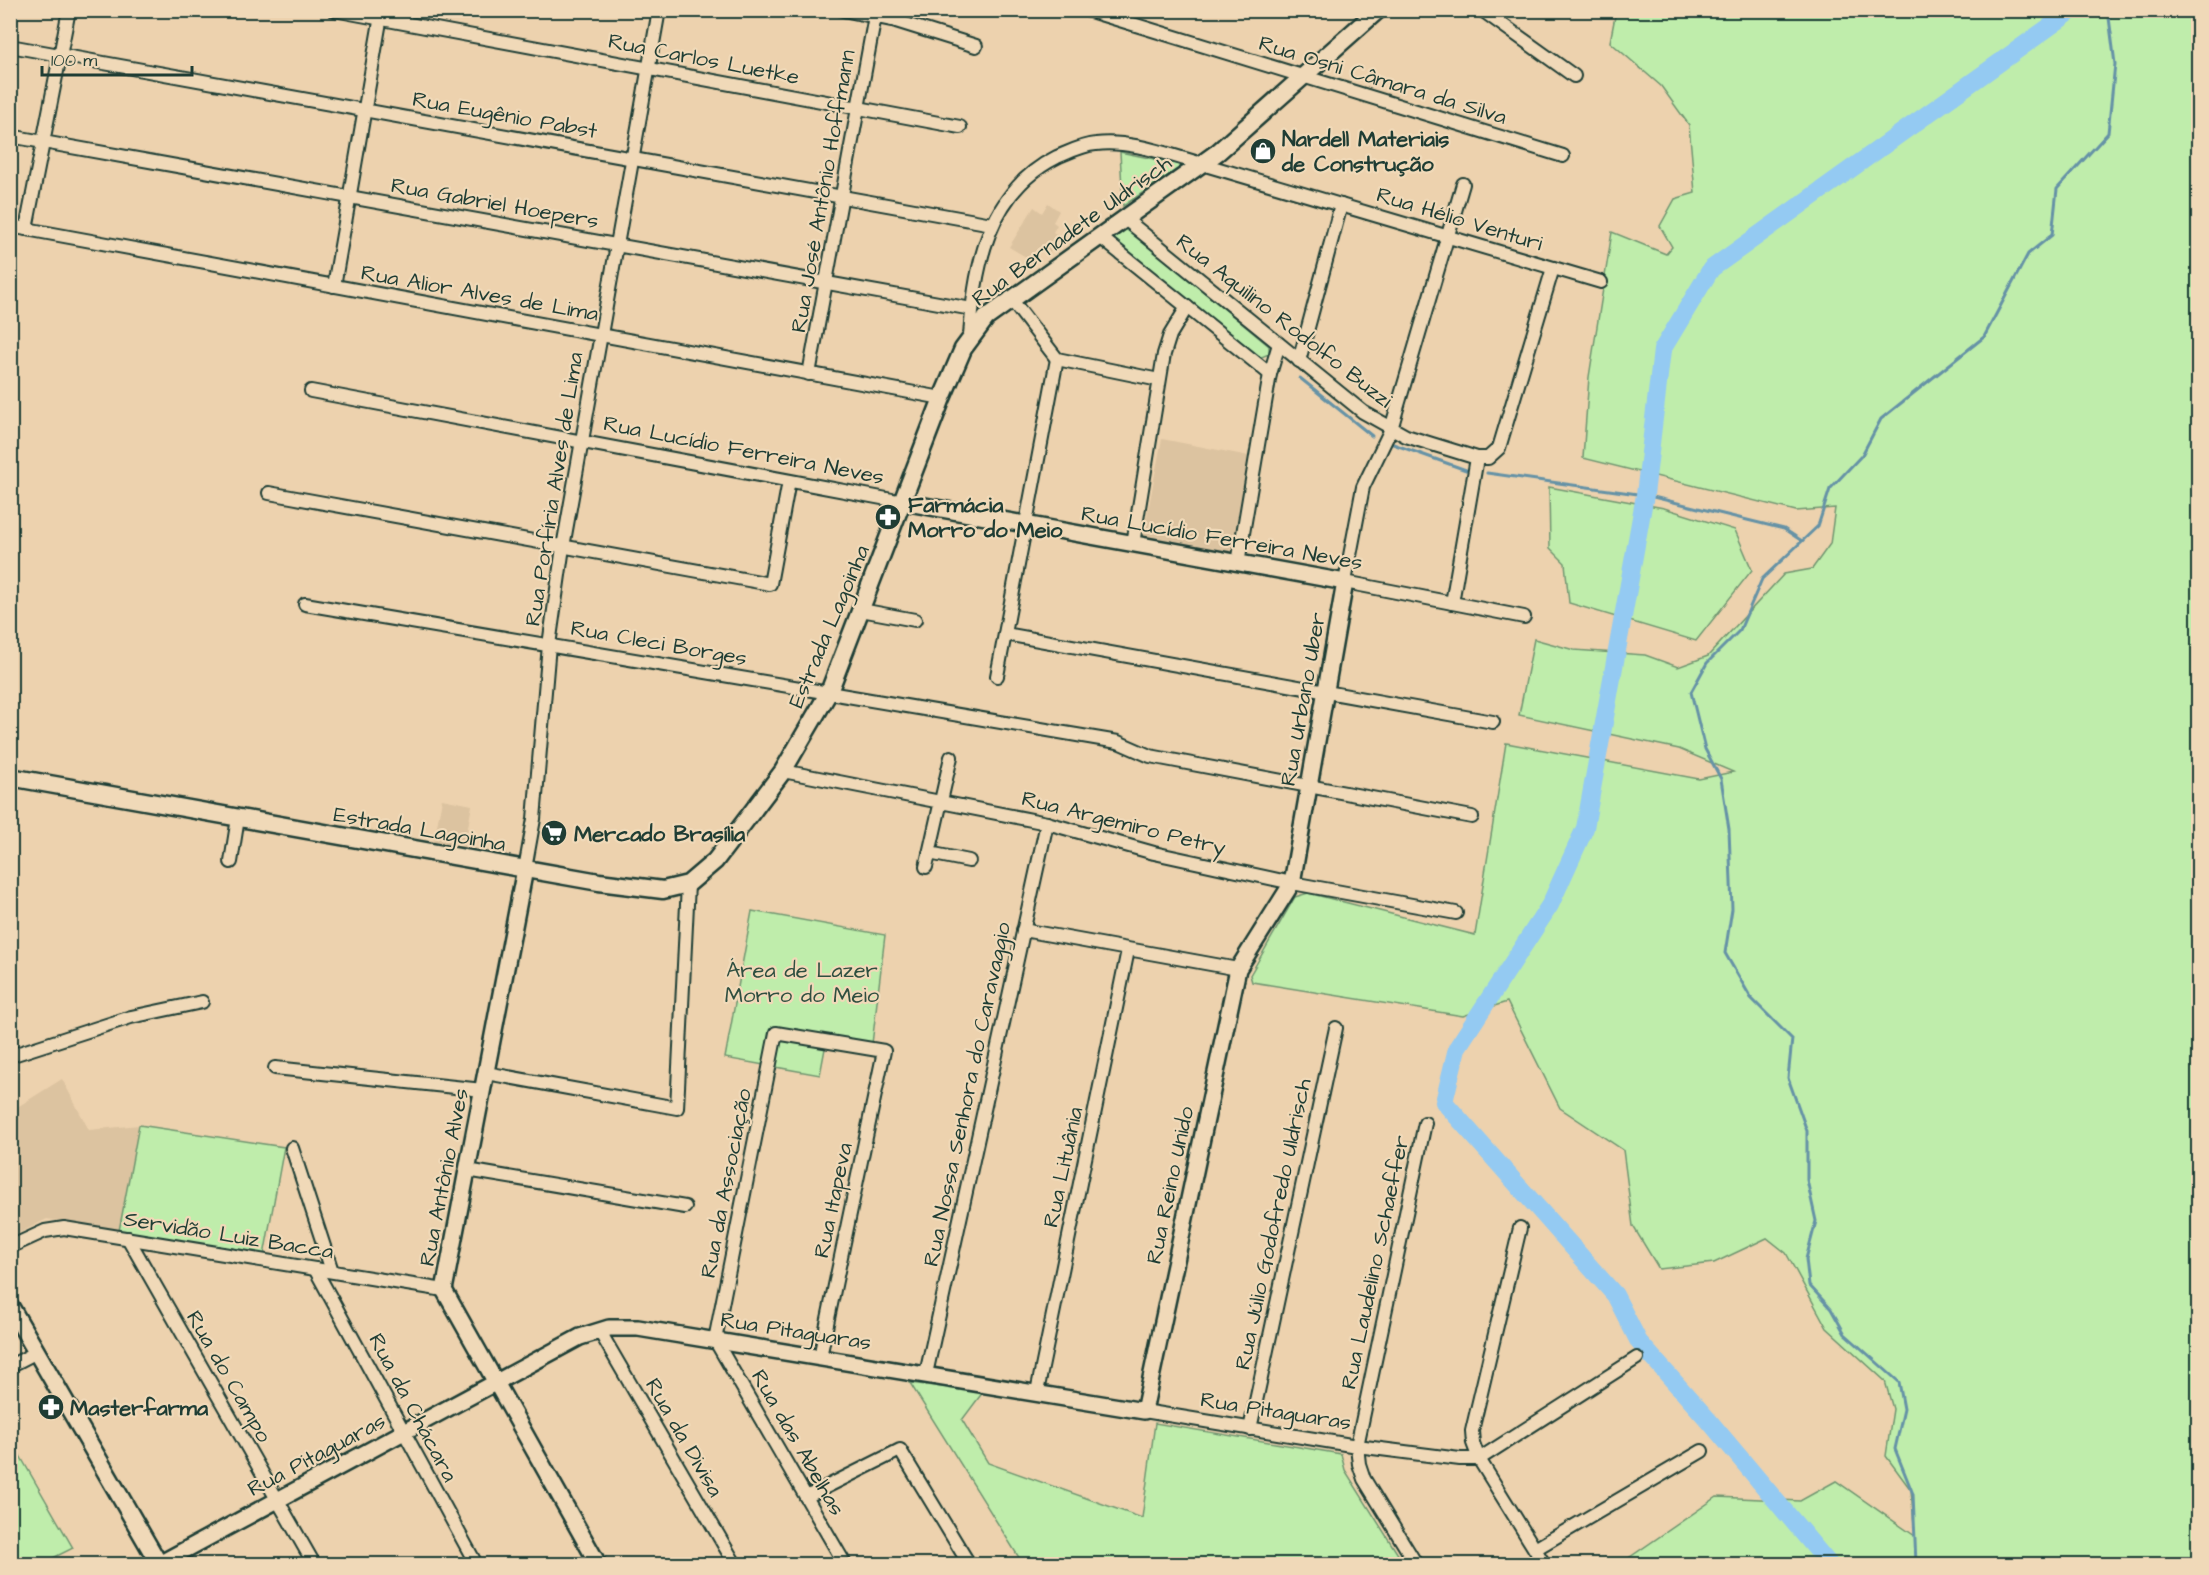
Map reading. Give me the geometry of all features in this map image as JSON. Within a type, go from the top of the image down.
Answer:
[{"type":"main road","points":[[1202,164],[1241,134],[1378,10]]},
{"type":"main road","name":"Rua Bernadete Uldrisch","points":[[970,337],[986,318],[1010,298],[1202,164]]},
{"type":"main road","name":"Estrada Lagoinha","points":[[10,777],[650,890],[677,888],[688,884],[715,861],[783,771],[828,692],[942,398],[970,337]]},
{"type":"main road","points":[[10,1306],[159,1564]]},
{"type":"street","points":[[26,229],[69,10]]},
{"type":"street","name":"Rua Carlos Luetke","points":[[334,10],[381,15],[648,69],[960,127]]},
{"type":"street","name":"Rua Porfíria Alves de Lima","points":[[525,869],[535,809],[549,645],[563,547],[659,10]]},
{"type":"street","points":[[843,10],[875,16],[976,46]]},
{"type":"street","name":"Rua Osni Câmara da Silva","points":[[1087,10],[1108,14],[1303,77],[1563,156]]},
{"type":"street","points":[[1482,10],[1574,76]]},
{"type":"street","points":[[334,286],[381,15]]},
{"type":"street","name":"Rua José Antônio Hoffmann","points":[[809,374],[875,16]]},
{"type":"street","name":"Rua Eugênio Pabst","points":[[10,46],[992,224]]},
{"type":"street","name":"Rua Gabriel Hoepers","points":[[10,136],[972,309]]},
{"type":"street","name":"Estrada Lagoinha","points":[[970,337],[978,270],[992,224],[1007,198],[1031,174],[1054,158],[1084,146],[1116,144],[1202,164]]},
{"type":"street","name":"Rua Hélio Venturi","points":[[1202,164],[1601,282]]},
{"type":"street","name":"Rua Urbano Uber","points":[[1238,969],[1292,883],[1363,488],[1391,429],[1463,184]]},
{"type":"street","points":[[1299,361],[1341,205]]},
{"type":"street","name":"Rua Aquilino Rodolfo Buzzi","points":[[1124,218],[1363,412],[1391,429],[1426,443],[1477,458],[1488,458],[1496,454],[1553,268]]},
{"type":"street","name":"Rua Alior Alves de Lima","points":[[10,226],[942,398]]},
{"type":"street","points":[[1099,236],[1270,374]]},
{"type":"street","points":[[1010,298],[1057,359],[1159,380]]},
{"type":"street","points":[[1132,543],[1159,380],[1170,335],[1187,307]]},
{"type":"street","points":[[1238,563],[1270,374],[1279,344]]},
{"type":"street","points":[[997,676],[1057,359]]},
{"type":"street","name":"Rua Lucídio Ferreira Neves","points":[[311,391],[1524,617]]},
{"type":"street","points":[[1452,603],[1477,458]]},
{"type":"street","points":[[268,494],[770,584],[789,480]]},
{"type":"street","name":"Rua Cleci Borges","points":[[305,604],[1118,742],[1150,756],[1472,817]]},
{"type":"street","points":[[861,610],[915,620]]},
{"type":"street","points":[[1005,634],[1493,722]]},
{"type":"street","points":[[926,867],[951,757]]},
{"type":"street","name":"Rua Argemiro Petry","points":[[783,771],[1047,823],[1154,853],[1292,883],[1456,913]]},
{"type":"street","points":[[231,862],[238,818]]},
{"type":"street","name":"Rua Nossa Senhora do Caravaggio","points":[[926,1374],[1047,823]]},
{"type":"street","points":[[929,854],[969,861]]},
{"type":"street","name":"Rua Antônio Alves","points":[[525,869],[444,1290],[598,1564]]},
{"type":"street","points":[[486,1074],[677,1108],[688,884]]},
{"type":"street","points":[[1023,930],[1238,969]]},
{"type":"street","name":"Rua Lituânia","points":[[1037,1392],[1128,950]]},
{"type":"street","name":"Rua Reino Unido","points":[[1144,1411],[1238,969]]},
{"type":"street","points":[[10,1056],[131,1017],[201,1002]]},
{"type":"street","name":"Rua Júlio Godofredo Uldrisch","points":[[1250,1429],[1336,1028]]},
{"type":"street","name":"Rua Itapeva","points":[[776,1033],[884,1051],[820,1357]]},
{"type":"street","name":"Rua da Associação","points":[[715,1341],[776,1033]]},
{"type":"street","points":[[275,1068],[483,1090]]},
{"type":"street","name":"Rua Laudelino Schaeffer","points":[[1357,1446],[1425,1123]]},
{"type":"street","points":[[292,1148],[332,1271]]},
{"type":"street","points":[[467,1170],[685,1207]]},
{"type":"street","name":"Servidão Luiz Bacca","points":[[10,1247],[45,1231],[58,1228],[444,1290]]},
{"type":"street","points":[[1520,1228],[1472,1431],[1473,1443],[1479,1459],[1544,1564]]},
{"type":"street","name":"Rua do Campo","points":[[128,1238],[314,1564]]},
{"type":"street","name":"Rua da Chácara","points":[[315,1269],[476,1564]]},
{"type":"street","name":"Rua Pitaguaras","points":[[159,1564],[496,1382],[599,1330],[638,1328],[1357,1446],[1460,1459],[1479,1459]]},
{"type":"street","name":"Rua da Divisa","points":[[599,1330],[735,1564]]},
{"type":"street","name":"Rua das Abelhas","points":[[715,1341],[845,1564]]},
{"type":"street","points":[[10,1366],[37,1352]]},
{"type":"street","points":[[1479,1459],[1637,1358]]},
{"type":"street","points":[[1357,1446],[1364,1479],[1416,1564]]},
{"type":"street","points":[[806,1497],[900,1450],[969,1564]]},
{"type":"street","points":[[1535,1549],[1702,1451]]},
{"type":"shaded area","points":[[1048,203],[1059,211],[1053,222],[1057,225],[1053,232],[1060,237],[1049,254],[1038,248],[1031,260],[1009,247],[1034,207],[1042,213]]},
{"type":"shaded area","points":[[1162,439],[1249,456],[1231,553],[1143,536]]},
{"type":"shaded area","points":[[442,799],[472,805],[464,849],[434,842]]},
{"type":"shaded area","points":[[62,1079],[89,1130],[139,1125],[119,1231],[47,1219],[11,1237],[11,1111]]},
{"type":"green space","points":[[1616,11],[2198,11],[2198,1564],[1620,1564],[1717,1497],[1800,1501],[1836,1481],[1915,1536],[1911,1490],[1886,1456],[1893,1409],[1885,1381],[1827,1328],[1786,1253],[1767,1238],[1714,1263],[1659,1269],[1633,1226],[1623,1150],[1560,1108],[1507,1002],[1463,1016],[1252,982],[1250,975],[1295,897],[1308,893],[1475,935],[1506,743],[1699,779],[1733,772],[1679,749],[1519,715],[1534,639],[1574,650],[1645,655],[1678,667],[1708,656],[1784,574],[1812,569],[1830,544],[1835,508],[1796,511],[1583,458],[1589,377],[1612,232],[1666,254],[1672,247],[1660,226],[1675,199],[1695,193],[1689,125],[1661,86],[1610,42]]},
{"type":"green space","points":[[1120,152],[1183,165],[1123,206]]},
{"type":"green space","points":[[1128,229],[1269,346],[1269,354],[1259,358],[1113,241],[1117,233]]},
{"type":"green space","points":[[1549,487],[1664,508],[1735,530],[1752,570],[1696,641],[1569,603],[1565,563],[1550,548]]},
{"type":"green space","name":"Área de Lazer Morro do Meio","points":[[752,911],[885,935],[872,1044],[827,1038],[820,1075],[725,1058]]},
{"type":"green space","points":[[139,1125],[284,1147],[264,1256],[119,1231]]},
{"type":"green space","points":[[910,1383],[983,1392],[962,1420],[988,1463],[1142,1518],[1155,1423],[1341,1454],[1345,1470],[1404,1564],[1023,1564]]},
{"type":"green space","points":[[11,1440],[73,1548],[41,1564],[11,1564]]},
{"type":"waterway","points":[[1829,1564],[1710,1422],[1639,1342],[1615,1295],[1444,1102],[1457,1048],[1550,905],[1585,828],[1645,495],[1662,350],[1711,269],[2073,10]]},
{"type":"waterway","points":[[1916,1564],[1913,1494],[1895,1449],[1904,1409],[1899,1382],[1845,1334],[1831,1309],[1809,1285],[1806,1259],[1816,1221],[1807,1180],[1807,1131],[1788,1078],[1792,1039],[1751,998],[1725,953],[1732,909],[1729,829],[1721,779],[1705,749],[1691,692],[1707,663],[1740,630],[1762,579],[1818,526],[1830,489],[1862,455],[1881,419],[1984,337],[2028,254],[2052,235],[2057,189],[2108,133],[2115,64],[2108,10]]},
{"type":"waterway","points":[[1300,378],[1372,436]]},
{"type":"waterway","points":[[1393,444],[1466,470]]},
{"type":"waterway","points":[[1487,473],[1645,495],[1784,529],[1802,541]]},
{"type":"place","name":"Nardell Materiais de Construção","points":[[1263,151]]},
{"type":"place","name":"Farmácia Morro do Meio","points":[[888,517]]},
{"type":"place","name":"Mercado Brasília","points":[[554,833]]},
{"type":"place","name":"Masterfarma","points":[[51,1407]]}]
